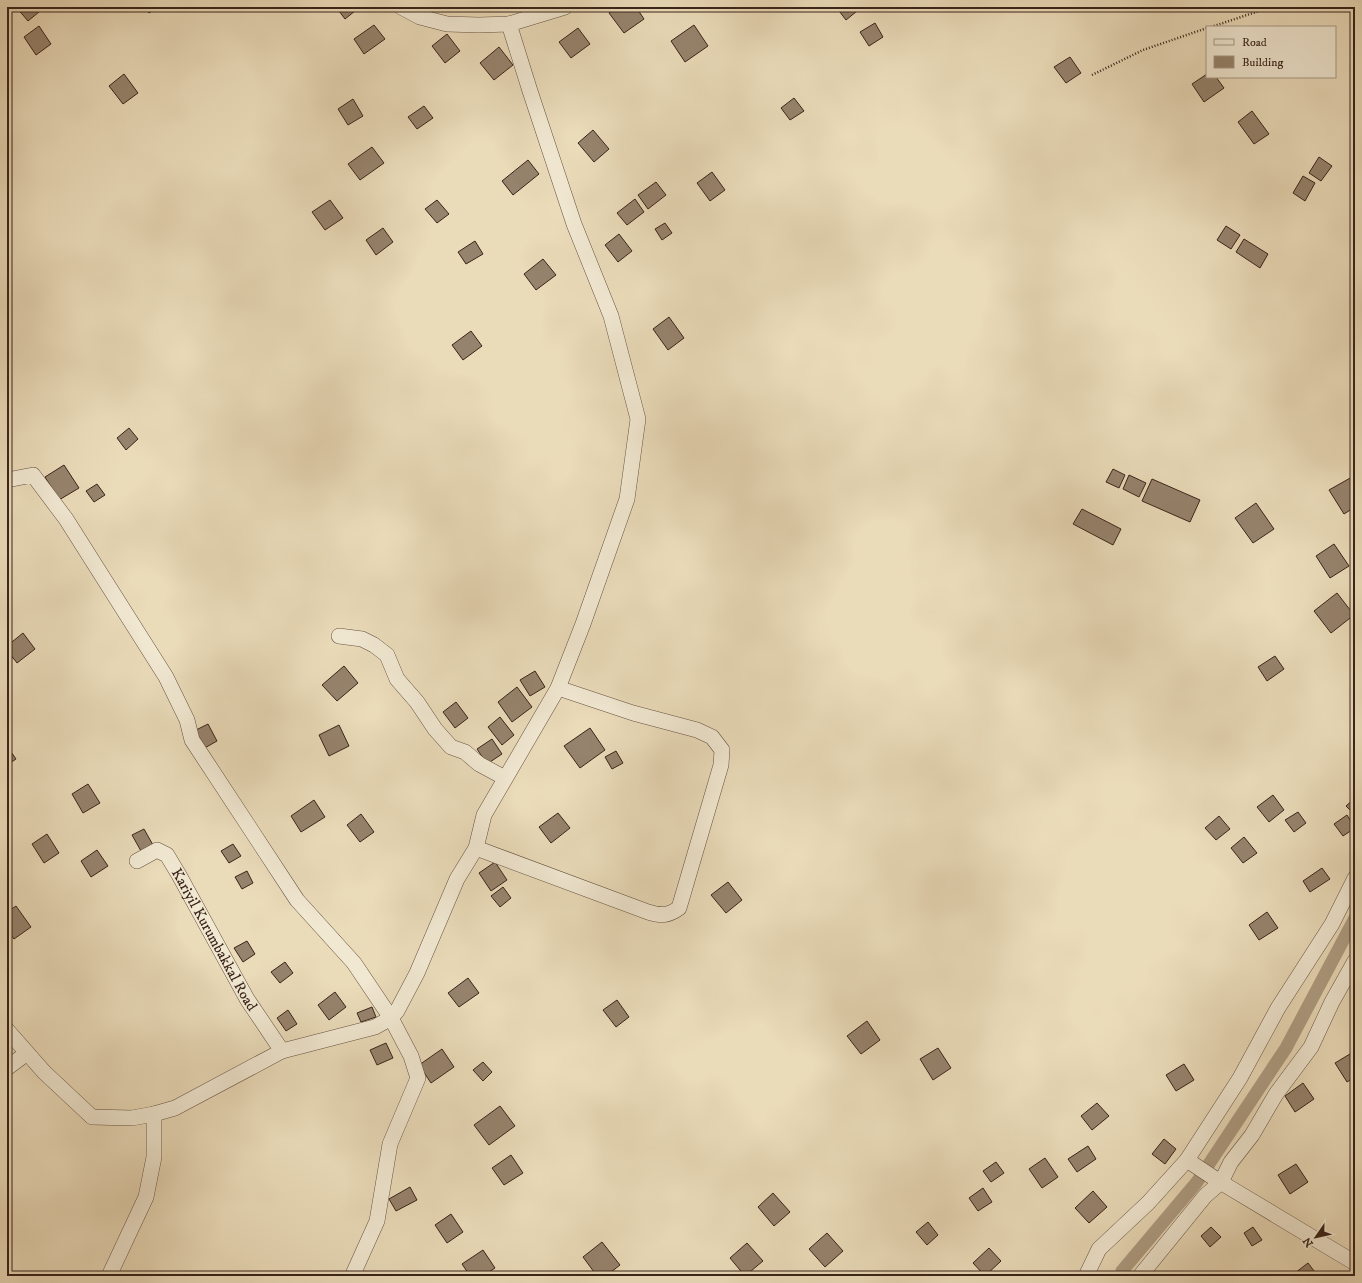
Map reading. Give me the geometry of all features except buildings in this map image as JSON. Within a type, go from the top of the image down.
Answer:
[{"type":"street","points":[[401,7],[420,17],[448,24],[479,25],[509,24],[565,7]]},
{"type":"street","points":[[7,1030],[44,1072],[92,1117],[132,1118],[175,1108],[282,1051],[376,1027],[391,1018],[397,1011],[417,973],[456,879],[476,848],[484,815],[558,688],[583,624],[627,499],[638,419],[611,316],[574,224],[509,24]]},
{"type":"street","points":[[7,480],[32,475],[66,518],[166,678],[187,720],[192,740],[297,900],[354,963],[391,1018],[411,1056],[418,1078],[390,1144],[377,1221],[354,1272],[354,1276]]},
{"type":"street","points":[[339,636],[362,639],[374,645],[387,655],[397,679],[417,702],[435,729],[451,747],[465,752],[478,764],[506,778]]},
{"type":"street","points":[[476,848],[660,916],[672,913],[678,908],[721,766],[722,750],[712,737],[697,730],[633,713],[558,688]]},
{"type":"street","name":"Kariyil Kurumbakkal Road","points":[[137,861],[157,850],[167,855],[180,875],[247,999],[282,1051]]},
{"type":"street","points":[[1086,1276],[1100,1249],[1148,1203],[1187,1160],[1240,1078],[1278,1008],[1332,924],[1355,878]]},
{"type":"street","points":[[1140,1276],[1219,1181],[1231,1162],[1252,1135],[1276,1094],[1311,1047],[1332,1002],[1355,961]]},
{"type":"street","points":[[7,1068],[27,1053]]},
{"type":"street","points":[[109,1276],[146,1197],[154,1157],[154,1114]]},
{"type":"street","points":[[1187,1160],[1355,1263]]},
{"type":"path","points":[[1214,26],[1271,7]]},
{"type":"path","points":[[1092,74],[1143,50],[1206,28]]},
{"type":"waterway","points":[[1121,1276],[1122,1271],[1197,1182],[1286,1048],[1355,918]]}]
